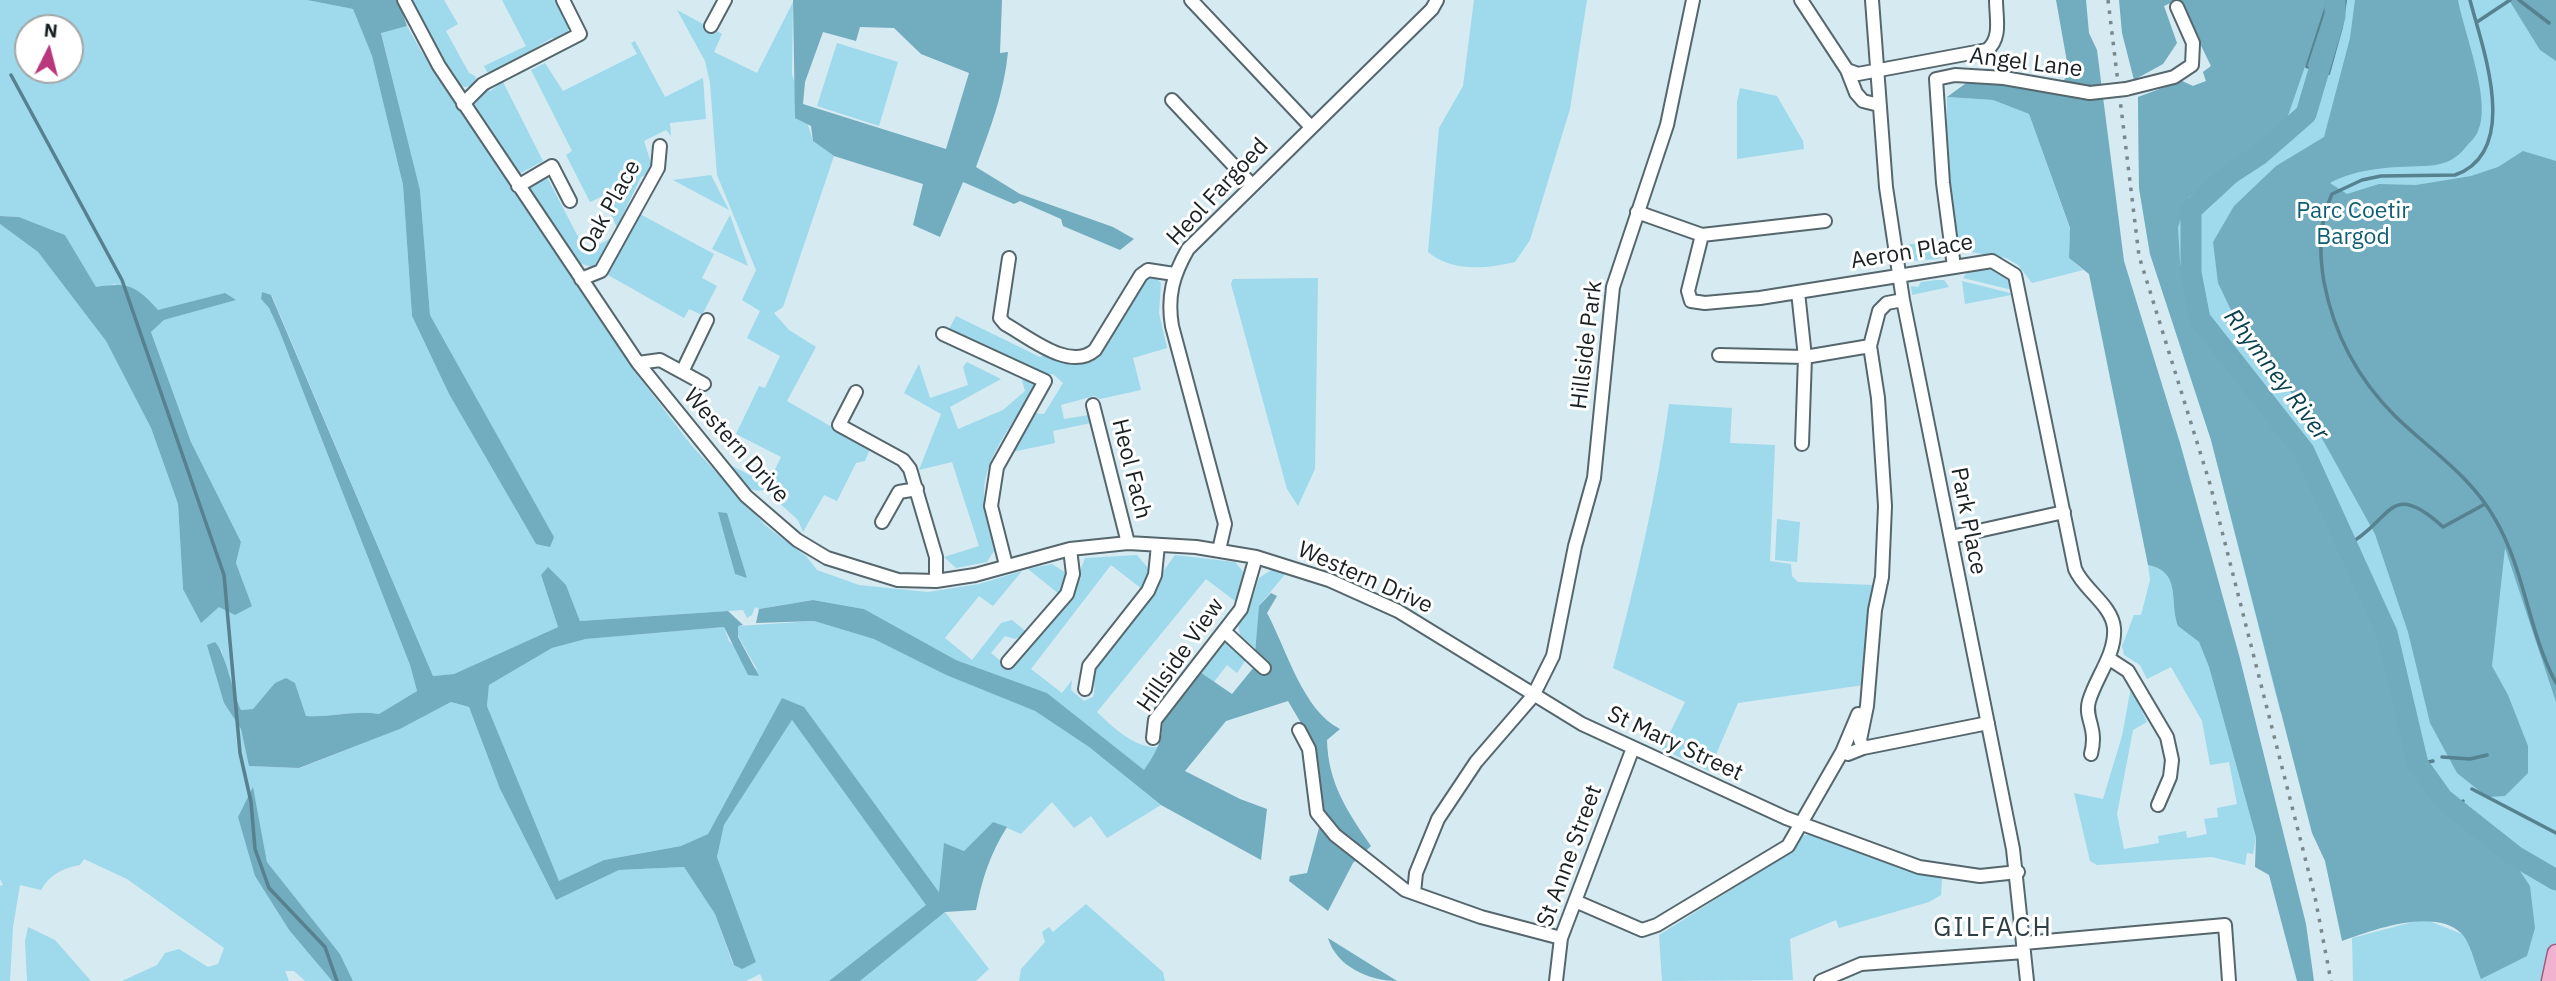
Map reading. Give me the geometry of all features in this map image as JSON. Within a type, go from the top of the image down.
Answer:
[{"type":"main road","points":[[2550,981],[2556,953]]},
{"type":"street","name":"Western Drive","points":[[404,0],[439,66],[463,104],[638,363],[746,496],[797,540],[827,558],[855,569],[898,579],[936,581],[975,575],[1070,550],[1128,543],[1219,550],[1256,557],[1329,580],[1398,611],[1533,696]]},
{"type":"street","points":[[463,104],[483,84],[580,34],[563,0]]},
{"type":"street","points":[[711,26],[725,0]]},
{"type":"street","points":[[1191,0],[1219,26],[1311,127]]},
{"type":"street","name":"Heol Fargoed","points":[[1219,550],[1225,524],[1222,508],[1169,308],[1174,274],[1188,249],[1432,9],[1437,0]]},
{"type":"street","name":"Hillside Park","points":[[1415,893],[1416,873],[1438,819],[1476,762],[1533,696],[1553,656],[1575,546],[1594,478],[1609,307],[1637,212],[1667,125],[1693,0]]},
{"type":"street","points":[[1801,0],[1847,70],[1856,93],[1863,101],[1879,105]]},
{"type":"street","name":"Park Place","points":[[1872,0],[1886,187],[1903,300],[2018,872],[2027,981]]},
{"type":"street","points":[[1847,70],[1858,74],[1877,68],[1987,50],[1995,44],[1997,36],[1996,0]]},
{"type":"street","name":"Angel Lane","points":[[1954,267],[1942,183],[1936,79],[1955,75],[1994,77],[2090,93],[2126,89],[2174,77],[2192,65],[2193,43],[2177,7]]},
{"type":"street","points":[[1172,100],[1252,185]]},
{"type":"street","name":"Oak Place","points":[[581,279],[601,271],[658,168],[660,146]]},
{"type":"street","points":[[518,186],[552,166],[570,201]]},
{"type":"street","points":[[1637,212],[1702,235],[1825,221]]},
{"type":"street","name":"Aeron Place","points":[[1702,235],[1688,291],[1691,301],[1705,303],[1798,292],[1992,261],[2015,275],[2079,579],[2108,613],[2114,628],[2108,658],[2089,703],[2088,716],[2095,737],[2091,754]]},
{"type":"street","points":[[1009,258],[1000,318],[1005,324],[1028,337],[1064,356],[1075,358],[1087,356],[1095,350],[1141,275],[1148,270],[1174,274]]},
{"type":"street","points":[[1798,292],[1805,357],[1802,443]]},
{"type":"street","points":[[1863,748],[1860,740],[1867,706],[1875,610],[1882,577],[1885,506],[1878,398],[1870,346],[1879,311],[1887,303],[1903,300]]},
{"type":"street","points":[[682,372],[707,320]]},
{"type":"street","points":[[943,334],[1045,381],[996,467],[991,506],[1006,565]]},
{"type":"street","points":[[1719,355],[1805,357],[1870,346]]},
{"type":"street","points":[[638,363],[660,360],[704,384]]},
{"type":"street","points":[[856,392],[839,425],[903,460],[910,469],[936,557],[936,581]]},
{"type":"street","name":"Heol Fach","points":[[1093,405],[1128,543]]},
{"type":"street","points":[[882,522],[899,492],[917,489]]},
{"type":"street","points":[[1951,537],[2064,513]]},
{"type":"street","points":[[1085,689],[1089,666],[1149,591],[1155,575],[1158,545]]},
{"type":"street","points":[[1008,662],[1067,594],[1073,574],[1070,550]]},
{"type":"street","name":"Hillside View","points":[[1153,738],[1155,720],[1241,609],[1256,557]]},
{"type":"street","points":[[1224,631],[1264,668]]},
{"type":"street","points":[[2108,658],[2128,671],[2167,737],[2172,761],[2170,777],[2158,805]]},
{"type":"street","name":"St Mary Street","points":[[1533,696],[1633,748],[1802,823],[1919,867],[1980,876],[2018,872]]},
{"type":"street","points":[[1575,901],[1642,930],[1655,926],[1788,846],[1842,752],[1860,706]]},
{"type":"street","points":[[1848,754],[1863,748],[1988,723]]},
{"type":"street","points":[[1299,730],[1309,749],[1317,813],[1335,835],[1405,890],[1481,917],[1561,937]]},
{"type":"street","name":"St Anne Street","points":[[1556,981],[1561,937],[1633,748]]},
{"type":"street","points":[[1821,981],[1861,964],[2225,926],[2229,981]]},
{"type":"green space","points":[[0,0],[307,0],[353,9],[372,56],[403,185],[412,316],[449,394],[536,544],[553,536],[430,315],[420,190],[381,32],[407,26],[630,365],[692,446],[766,526],[806,556],[817,570],[859,585],[928,592],[979,584],[1022,571],[993,606],[979,596],[945,638],[972,660],[1001,623],[1012,620],[1028,633],[1015,639],[1005,636],[991,653],[1009,668],[1071,594],[1085,558],[1137,555],[1149,569],[1148,579],[1142,589],[1111,565],[1031,669],[1062,693],[1072,680],[1071,690],[1084,701],[1093,697],[1095,665],[1175,555],[1235,562],[1246,575],[1235,601],[1206,579],[1097,712],[1133,741],[1159,747],[1144,771],[1047,693],[956,660],[864,609],[813,600],[759,609],[755,607],[752,615],[747,618],[743,610],[580,621],[566,585],[541,575],[558,627],[454,674],[433,676],[272,296],[262,293],[261,299],[269,308],[279,330],[410,665],[417,691],[379,714],[306,716],[295,683],[275,684],[253,709],[241,710],[230,685],[221,648],[224,703],[241,729],[250,766],[300,768],[400,729],[451,702],[469,707],[500,789],[556,900],[619,870],[684,867],[715,914],[733,964],[742,968],[756,962],[717,857],[724,825],[792,720],[927,905],[829,981],[763,981],[760,974],[746,981],[353,981],[340,954],[267,862],[253,788],[255,876],[289,930],[332,981],[305,981],[294,971],[285,971],[289,981],[122,981],[157,965],[165,953],[179,949],[208,967],[218,964],[224,948],[127,879],[84,859],[80,865],[52,876],[41,890],[20,885],[13,927],[10,981],[0,981],[0,886],[3,885],[0,879],[0,224],[38,252],[106,341],[151,428],[178,504],[183,589],[219,607],[252,606],[236,563],[241,542],[191,442],[151,332],[164,320],[235,300],[158,310],[115,284],[96,288],[65,235],[19,217],[0,216]],"holes":[[[719,512],[747,577],[735,574]]]},
{"type":"green space","points":[[307,0],[398,0],[407,26],[381,33],[420,190],[430,315],[554,537],[550,547],[536,544],[449,394],[412,316],[403,185],[372,56],[353,9]]},
{"type":"green space","points":[[411,0],[444,0],[458,24],[446,31],[469,73],[475,76],[477,81],[474,86],[464,87],[457,82],[424,31]]},
{"type":"green space","points":[[502,0],[558,0],[570,26],[565,37],[559,40],[552,38],[503,69],[487,72],[484,66],[526,46]]},
{"type":"green space","points":[[793,0],[1002,0],[1000,53],[1008,52],[1006,67],[996,111],[976,167],[1020,194],[1113,227],[1134,239],[1120,250],[1063,226],[1061,219],[1020,201],[1014,204],[963,182],[940,237],[913,225],[923,184],[834,156],[813,141],[811,126],[795,118]],"holes":[[[860,27],[894,28],[921,54],[969,73],[946,149],[803,104],[805,82],[823,32],[856,41]]]},
{"type":"green space","points":[[1474,0],[1587,0],[1570,109],[1530,240],[1515,262],[1481,267],[1458,266],[1428,252],[1439,128],[1463,86]]},
{"type":"green space","points":[[2056,0],[2086,0],[2089,33],[2097,50],[2124,261],[2180,443],[2239,655],[2306,924],[2314,981],[2297,981],[2269,875],[2255,867],[2256,837],[2209,667],[2199,642],[2178,626],[2172,589],[2166,574],[2148,565],[2089,274],[2069,258],[2070,228],[2029,114],[1993,100],[1947,97],[1969,81],[2002,82],[2055,93],[2069,73]]},
{"type":"green space","points":[[2119,0],[2177,0],[2164,6],[2177,43],[2163,64],[2134,80],[2122,33]]},
{"type":"green space","name":"Parc Coetir Bargod","points":[[2179,0],[2556,0],[2556,981],[2353,981],[2352,938],[2424,919],[2462,934],[2280,711],[2211,440],[2150,254],[2139,188],[2138,97],[2182,81],[2193,86],[2206,81],[2203,72],[2211,66]]},
{"type":"green space","points":[[2179,0],[2328,0],[2283,130],[2189,197],[2178,227],[2180,263],[2197,322],[2300,455],[2381,634],[2408,748],[2419,781],[2456,822],[2518,868],[2530,886],[2535,928],[2527,956],[2481,979],[2471,949],[2462,934],[2450,926],[2436,922],[2404,923],[2342,941],[2325,861],[2312,833],[2211,440],[2150,254],[2139,188],[2138,97],[2182,81],[2193,86],[2206,81],[2203,72],[2211,66]]},
{"type":"green space","points":[[2355,0],[2458,0],[2476,67],[2482,103],[2481,118],[2474,138],[2461,153],[2447,162],[2363,171],[2330,183],[2347,194],[2379,184],[2416,185],[2471,176],[2498,167],[2523,151],[2556,161],[2556,702],[2505,548],[2492,666],[2508,695],[2528,746],[2528,773],[2505,796],[2487,797],[2457,773],[2430,723],[2408,632],[2375,534],[2314,424],[2231,310],[2218,283],[2213,242],[2234,206],[2276,166],[2324,137],[2350,38]]},
{"type":"green space","points":[[2509,0],[2556,0],[2556,61],[2540,50]]},
{"type":"green space","points":[[793,2],[792,74],[813,141],[834,156],[783,307],[774,313],[789,330],[816,347],[787,401],[870,449],[865,461],[856,463],[837,501],[824,495],[803,532],[798,520],[765,490],[752,490],[747,487],[724,462],[768,484],[781,457],[736,434],[759,386],[765,388],[780,356],[747,338],[760,311],[742,300],[756,270],[717,175],[710,83],[705,61],[677,10],[722,34],[714,52],[757,73]]},
{"type":"green space","points":[[635,41],[665,97],[703,78],[706,119],[670,123],[671,136],[666,130],[644,141],[652,166],[650,173],[641,177],[617,227],[601,197],[590,202],[566,155],[572,151],[531,70],[545,63],[563,91],[637,54],[631,43]]},
{"type":"green space","points":[[837,43],[898,62],[879,126],[817,106]]},
{"type":"green space","points":[[503,82],[543,161],[521,173],[516,171],[474,103],[476,94],[487,87],[490,91]]},
{"type":"green space","points":[[1740,88],[1777,96],[1803,141],[1804,149],[1737,159],[1737,102]]},
{"type":"green space","points":[[1947,97],[1993,100],[2029,114],[2070,229],[2069,258],[2083,270],[2032,283],[2018,265],[2006,258],[1959,250],[1947,182]]},
{"type":"green space","points":[[548,172],[548,179],[586,252],[611,238],[599,262],[592,267],[579,263],[530,191],[529,186]]},
{"type":"green space","points":[[711,175],[729,210],[673,180]]},
{"type":"green space","points":[[640,214],[714,254],[702,278],[717,286],[702,315],[689,309],[684,318],[608,275],[607,268]]},
{"type":"green space","points":[[730,215],[748,266],[712,249]]},
{"type":"green space","points":[[0,216],[19,217],[65,235],[96,287],[117,285],[131,288],[158,310],[225,293],[236,300],[164,320],[151,332],[191,442],[241,542],[236,563],[252,606],[235,615],[219,607],[201,623],[183,589],[178,504],[151,428],[106,341],[38,252],[0,224]]},
{"type":"green space","points":[[1946,239],[1947,252],[1939,259],[1907,261],[1904,245]]},
{"type":"green space","points":[[1992,268],[2006,276],[2012,290],[1963,278],[1968,271]]},
{"type":"green space","points":[[1155,276],[1161,283],[1159,313],[1167,348],[1133,358],[1141,390],[1100,399],[1094,396],[1061,405],[1064,419],[1089,415],[1091,423],[1053,431],[1055,443],[1007,453],[1033,413],[1044,414],[1063,383],[1053,374],[1046,375],[949,329],[956,316],[1040,357],[1050,352],[1066,361],[1080,363],[1094,355],[1143,277]]},
{"type":"green space","points":[[1318,278],[1315,469],[1298,506],[1287,489],[1231,284],[1233,279]]},
{"type":"green space","points":[[1944,280],[1949,287],[1912,295],[1911,286],[1918,287],[1921,282]]},
{"type":"green space","points":[[1962,281],[2010,293],[2011,295],[1965,304]]},
{"type":"green space","points":[[262,292],[271,295],[433,676],[454,674],[558,627],[541,575],[548,567],[566,585],[580,621],[728,611],[743,625],[738,626],[738,637],[759,676],[748,675],[724,627],[586,639],[552,648],[489,685],[487,706],[559,881],[604,860],[681,846],[708,834],[782,698],[804,707],[939,892],[944,843],[964,851],[993,822],[1007,827],[987,867],[976,910],[945,912],[860,981],[829,981],[926,905],[792,720],[724,825],[717,857],[756,962],[742,969],[734,965],[715,914],[684,867],[619,870],[556,900],[500,789],[469,707],[451,702],[400,729],[299,768],[249,766],[241,729],[224,703],[207,645],[215,642],[219,648],[241,710],[253,709],[275,683],[286,678],[295,683],[306,716],[379,714],[417,691],[410,665],[279,330],[269,308],[261,299]]},
{"type":"green space","points":[[967,362],[1001,379],[950,407],[958,429],[1003,410],[1025,391],[1020,373],[1036,381],[1036,386],[1003,437],[985,479],[985,507],[994,551],[987,562],[956,568],[944,557],[979,546],[952,462],[919,470],[941,414],[904,393],[919,364],[930,398],[968,385],[963,367]]},
{"type":"green space","points":[[1669,404],[1732,408],[1730,443],[1775,445],[1770,561],[1791,564],[1792,576],[1798,582],[1874,585],[1864,685],[1738,703],[1709,771],[1662,749],[1685,702],[1613,668],[1645,537]]},
{"type":"green space","points":[[718,512],[727,513],[747,578],[735,574]]},
{"type":"green space","points":[[1777,519],[1800,522],[1797,562],[1775,560]]},
{"type":"green space","points":[[1052,564],[1066,573],[1059,594],[1028,569]]},
{"type":"green space","points":[[2148,565],[2166,574],[2172,589],[2178,626],[2199,642],[2209,667],[2256,837],[2253,854],[2247,853],[2245,865],[2212,857],[2097,865],[2090,861],[2074,793],[2103,799],[2122,736],[2131,687],[2147,722],[2133,730],[2117,814],[2124,849],[2159,843],[2158,836],[2186,831],[2187,838],[2207,834],[2204,819],[2218,817],[2217,808],[2237,804],[2229,762],[2210,765],[2202,721],[2171,667],[2147,679],[2140,665],[2124,655],[2122,646],[2134,615],[2141,615],[2150,580]]},
{"type":"green space","points":[[1273,569],[1286,573],[1259,606],[1258,651],[1240,635],[1237,619],[1253,597],[1259,578]]},
{"type":"green space","points":[[1271,593],[1277,596],[1267,613],[1297,677],[1316,708],[1340,729],[1327,740],[1331,770],[1340,796],[1371,846],[1353,863],[1328,911],[1289,881],[1290,876],[1307,873],[1319,828],[1332,822],[1321,809],[1308,735],[1288,701],[1226,721],[1185,771],[1240,799],[1267,809],[1261,860],[1161,805],[1089,747],[1035,711],[946,675],[874,639],[814,621],[756,623],[759,609],[813,600],[864,609],[956,660],[1047,693],[1144,770],[1159,744],[1162,715],[1197,670],[1232,694],[1254,667],[1259,606]]},
{"type":"green space","points":[[814,621],[875,639],[946,675],[1035,711],[1089,747],[1161,805],[1107,838],[1091,816],[1074,828],[1052,802],[1021,834],[993,822],[964,851],[944,844],[940,893],[804,708],[782,698],[708,834],[681,846],[604,860],[559,882],[487,706],[489,685],[552,648],[586,639],[724,627],[729,641],[758,671],[738,636],[738,626]]},
{"type":"green space","points":[[1227,642],[1247,658],[1237,673],[1227,665],[1214,682],[1197,670],[1217,645]]},
{"type":"green space","points":[[253,787],[267,862],[340,954],[353,981],[332,981],[289,930],[255,876],[238,817]]},
{"type":"green space","points":[[1816,832],[1942,879],[1941,895],[1929,902],[1839,928],[1836,920],[1790,939],[1793,980],[1662,981],[1659,935],[1791,852],[1803,836]]},
{"type":"green space","points":[[1086,904],[1163,972],[1165,981],[1019,981],[1021,969],[1045,942],[1042,932],[1049,927],[1053,932]]},
{"type":"green space","points":[[945,912],[989,969],[976,981],[860,981]]},
{"type":"green space","points":[[28,927],[55,940],[91,981],[27,981],[25,941]]},
{"type":"green space","points":[[1328,938],[1397,981],[1376,978],[1355,970],[1338,957]]},
{"type":"shaded area","points":[[2328,0],[2346,0],[2342,27],[2329,74],[2306,67]]},
{"type":"waterway","name":"Rhymney River","points":[[2335,0],[2335,16],[2306,114],[2259,155],[2230,174],[2191,210],[2191,273],[2200,319],[2304,451],[2387,633],[2418,764],[2443,799],[2515,856],[2556,880]]},
{"type":"waterway","points":[[2470,0],[2492,96],[2492,121],[2487,144],[2475,163],[2455,175],[2381,176],[2362,180],[2332,194],[2322,226],[2322,271],[2334,320],[2358,371],[2381,402],[2462,476],[2495,519],[2513,559],[2539,643],[2556,683]]},
{"type":"waterway","points":[[2477,22],[2510,0]]},
{"type":"waterway","points":[[2519,0],[2549,23]]},
{"type":"waterway","points":[[11,75],[122,280],[224,575],[240,753],[251,802],[255,849],[269,888],[325,947],[337,981]]},
{"type":"waterway","points":[[2347,545],[2362,536],[2391,509],[2400,505],[2411,505],[2425,512],[2443,527],[2485,504]]},
{"type":"waterway","points":[[2442,757],[2470,759],[2487,755]]},
{"type":"waterway","points":[[2418,764],[2433,761]]},
{"type":"waterway","points":[[2472,789],[2556,833]]},
{"type":"waterway","points":[[2457,810],[2463,801]]},
{"type":"railway","points":[[2108,0],[2139,256],[2210,484],[2315,897],[2331,981]]},
{"type":"district","name":"GILFACH","points":[[1993,928]]}]
